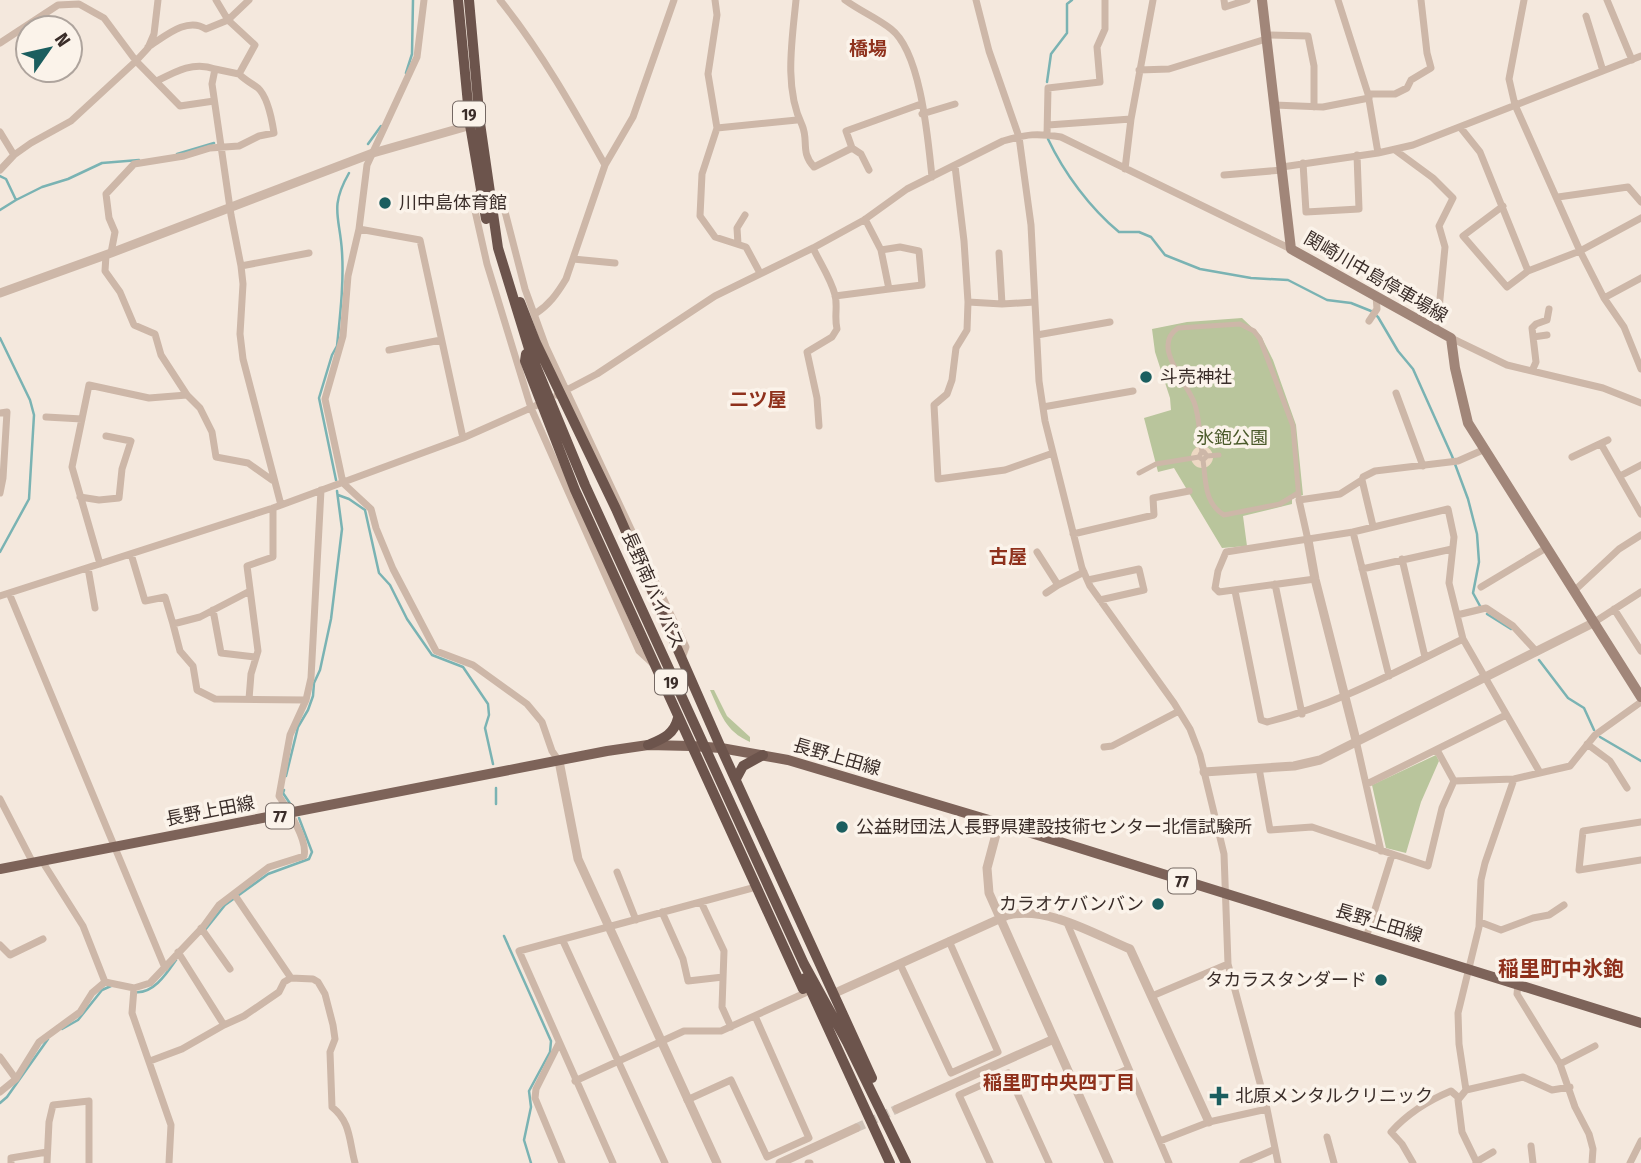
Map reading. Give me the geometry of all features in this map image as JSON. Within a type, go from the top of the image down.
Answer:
[{"type":"highway","name":"長野南バイパス","points":[[458,0],[475,124],[491,198],[498,248],[522,313],[546,393],[585,485],[804,964],[847,1042],[906,1163]]},
{"type":"highway","name":"長野南バイパス","points":[[469,0],[480,190],[494,252],[522,313],[526,354],[588,499],[890,1163]]},
{"type":"highway","name":"19","points":[[522,313],[835,993],[892,1125],[891,1129]]},
{"type":"highway","name":"19","points":[[526,354],[525,361],[545,415],[602,551],[885,1163]]},
{"type":"highway","points":[[659,678],[668,687],[676,687],[685,681],[687,672]]},
{"type":"highway","points":[[648,746],[671,733],[678,718]]},
{"type":"highway","points":[[736,779],[743,765],[763,755]]},
{"type":"main road","name":"関崎川中島停車場線","points":[[1262,0],[1290,249],[1451,338],[1468,423],[1641,699]]},
{"type":"main road","name":"長野上田線","points":[[0,869],[648,746],[721,748],[794,762],[999,823],[1641,1023]]},
{"type":"street","points":[[148,48],[154,34],[158,0]]},
{"type":"street","points":[[216,0],[228,20],[255,45],[239,74]]},
{"type":"street","points":[[0,170],[13,155],[71,121],[148,48],[188,25],[199,24],[206,29],[228,20],[249,0]]},
{"type":"street","points":[[424,0],[417,57],[368,165],[359,229],[348,276],[343,336],[325,399],[343,482],[371,509],[393,569],[436,651],[473,666],[527,704],[542,722],[552,751],[559,761],[578,859],[717,1163]]},
{"type":"street","points":[[500,0],[520,25],[566,97],[605,165]]},
{"type":"street","points":[[522,313],[545,308],[557,294],[573,258],[605,165],[633,117],[674,0]]},
{"type":"street","points":[[715,0],[717,15],[708,74],[717,128],[702,174],[700,216],[715,237],[746,247],[760,273]]},
{"type":"street","points":[[796,0],[791,46],[792,89],[797,120],[802,125],[806,159],[814,167],[852,148]]},
{"type":"street","points":[[845,0],[892,30],[908,53],[918,83],[932,177]]},
{"type":"street","points":[[976,0],[989,51],[1019,136],[1031,225],[1043,407],[1073,534],[1088,580],[1190,729],[1204,772],[1224,854],[1228,964],[1278,1163]]},
{"type":"street","points":[[1048,135],[1048,88],[1100,82],[1097,47],[1105,29],[1105,0]]},
{"type":"street","points":[[1125,169],[1139,69],[1153,0]]},
{"type":"street","points":[[1224,0],[1225,7],[1247,0]]},
{"type":"street","points":[[1338,0],[1369,96],[1378,153]]},
{"type":"street","points":[[1274,106],[1323,107],[1369,96],[1395,94],[1407,88],[1411,80],[1431,68],[1421,0]]},
{"type":"street","points":[[1524,0],[1509,79],[1515,105],[1580,250],[1604,298],[1624,327],[1641,369]]},
{"type":"street","points":[[1607,0],[1632,60]]},
{"type":"street","points":[[0,41],[56,2],[79,4],[104,18],[136,61],[180,106],[214,101]]},
{"type":"street","points":[[1586,16],[1603,71]]},
{"type":"street","points":[[1139,69],[1169,69],[1266,37],[1308,36],[1314,66],[1314,107]]},
{"type":"street","points":[[1224,175],[1282,169],[1303,163],[1395,150],[1641,56]]},
{"type":"street","points":[[157,80],[181,69],[204,65],[239,74],[246,82],[261,90],[272,119],[274,133],[259,136],[239,146],[220,147],[134,164],[106,194],[109,218],[115,232],[105,271],[120,292],[134,326],[155,334],[161,355],[187,395],[200,408],[212,432],[216,457],[248,463],[273,481]]},
{"type":"street","points":[[215,69],[212,83],[214,101],[243,284],[240,334],[243,359],[277,507],[273,557],[247,566],[248,592],[258,651],[251,674],[249,699]]},
{"type":"street","points":[[869,170],[861,154],[852,148],[846,131],[920,104]]},
{"type":"street","points":[[922,114],[955,104]]},
{"type":"street","points":[[1048,125],[1131,119]]},
{"type":"street","points":[[717,128],[797,120]]},
{"type":"street","points":[[0,293],[373,153],[475,124]]},
{"type":"street","points":[[1460,127],[1480,152],[1528,271]]},
{"type":"street","points":[[0,132],[13,155]]},
{"type":"street","points":[[0,596],[277,507],[463,438],[531,408],[597,374],[715,296],[813,248],[865,219],[907,189],[1003,141],[1019,136],[1038,133],[1061,137],[1290,249]]},
{"type":"street","points":[[1395,150],[1433,178],[1453,198],[1439,226],[1445,247],[1437,330]]},
{"type":"street","points":[[1303,163],[1306,212],[1359,209],[1357,155]]},
{"type":"street","points":[[955,166],[964,241],[967,330],[956,348],[952,380],[947,394],[934,405],[939,479],[1005,470],[1053,453]]},
{"type":"street","points":[[1558,197],[1628,187],[1641,202]]},
{"type":"street","points":[[480,190],[473,202],[478,232],[531,408],[639,651],[652,663]]},
{"type":"street","points":[[491,198],[502,200],[525,289],[522,313],[546,347],[567,391],[686,648],[682,658]]},
{"type":"street","points":[[1503,206],[1463,236],[1507,287],[1528,271],[1580,250],[1641,218]]},
{"type":"street","points":[[738,244],[737,228],[745,215]]},
{"type":"street","points":[[865,219],[881,250],[888,289]]},
{"type":"street","points":[[359,229],[420,240],[463,438]]},
{"type":"street","points":[[835,296],[922,285],[919,251],[900,247],[881,250]]},
{"type":"street","points":[[813,248],[835,296],[834,317],[837,329],[832,337],[807,352],[817,398],[819,426]]},
{"type":"street","points":[[241,267],[309,253]]},
{"type":"street","points":[[999,253],[1002,304]]},
{"type":"street","points":[[573,258],[615,263]]},
{"type":"street","points":[[1604,298],[1641,278]]},
{"type":"street","points":[[1373,315],[1376,296]]},
{"type":"street","points":[[968,302],[1035,302]]},
{"type":"street","points":[[1532,371],[1536,362],[1532,328],[1550,319],[1549,309]]},
{"type":"street","points":[[1037,335],[1110,322]]},
{"type":"street","points":[[1381,851],[1367,784],[1315,579],[1299,496],[1293,426],[1261,339],[1254,331],[1240,324],[1178,328],[1171,333],[1167,342],[1178,373],[1195,403],[1210,501],[1215,510],[1224,515],[1280,504],[1299,496],[1340,494],[1375,471],[1454,462],[1483,450]]},
{"type":"street","points":[[1534,337],[1547,335]]},
{"type":"street","points":[[1451,338],[1507,365],[1603,388],[1641,402]]},
{"type":"street","points":[[389,349],[441,340]]},
{"type":"street","points":[[1632,348],[1641,343]]},
{"type":"street","points":[[100,564],[72,467],[89,385],[149,398],[187,395]]},
{"type":"street","points":[[1043,407],[1133,391]]},
{"type":"street","points":[[1396,393],[1423,466]]},
{"type":"street","points":[[0,413],[7,412],[0,493]]},
{"type":"street","points":[[46,417],[82,419]]},
{"type":"street","points":[[80,497],[99,500],[119,498],[122,469],[131,441],[106,436]]},
{"type":"street","points":[[1572,457],[1604,442],[1641,514]]},
{"type":"street","points":[[1139,473],[1156,464],[1219,455]]},
{"type":"street","points":[[1620,476],[1641,465]]},
{"type":"street","points":[[1363,480],[1373,526]]},
{"type":"street","points":[[0,799],[37,862],[83,926],[106,982],[134,992],[150,983],[203,931],[219,905],[236,897],[269,867],[304,856],[305,850],[290,814],[279,796],[290,735],[306,700],[311,678],[321,490]]},
{"type":"street","points":[[1073,534],[1154,515],[1153,498],[1189,491]]},
{"type":"street","points":[[1315,579],[1235,591],[1219,592],[1215,587],[1226,552],[1353,532],[1448,509],[1454,537],[1449,583],[1463,639],[1539,772]]},
{"type":"street","points":[[1353,532],[1389,676]]},
{"type":"street","points":[[1574,591],[1619,548],[1641,535]]},
{"type":"street","points":[[1481,587],[1546,548]]},
{"type":"street","points":[[1362,569],[1452,549]]},
{"type":"street","points":[[1037,552],[1058,585]]},
{"type":"street","points":[[131,554],[145,601],[165,597],[180,651],[193,666],[197,691],[215,699],[306,700]]},
{"type":"street","points":[[1402,559],[1425,657]]},
{"type":"street","points":[[88,568],[95,608]]},
{"type":"street","points":[[1088,580],[1139,569],[1144,590],[1100,600]]},
{"type":"street","points":[[1046,593],[1084,572]]},
{"type":"street","points":[[1275,584],[1302,714]]},
{"type":"street","points":[[1235,591],[1261,720],[1267,722],[1302,714],[1345,697],[1463,639]]},
{"type":"street","points":[[173,624],[200,617],[248,592]]},
{"type":"street","points":[[1204,772],[1294,766],[1320,760],[1593,623],[1641,592]]},
{"type":"street","points":[[9,593],[166,968]]},
{"type":"street","points":[[1457,615],[1486,608],[1514,626],[1537,652]]},
{"type":"street","points":[[1614,609],[1641,650]]},
{"type":"street","points":[[214,610],[221,653],[255,657]]},
{"type":"street","points":[[1631,681],[1641,675]]},
{"type":"street","points":[[1454,781],[1514,779],[1570,766],[1595,735],[1641,699]]},
{"type":"street","points":[[1104,747],[1112,746],[1179,711]]},
{"type":"street","points":[[1367,784],[1506,715]]},
{"type":"street","points":[[1587,744],[1610,761],[1627,788]]},
{"type":"street","points":[[1437,750],[1454,781]]},
{"type":"street","points":[[1259,768],[1270,830],[1312,827],[1427,866],[1442,808],[1454,781]]},
{"type":"street","points":[[1466,1090],[1459,1044],[1458,1013],[1480,922],[1483,872],[1514,779]]},
{"type":"street","points":[[1641,822],[1583,831],[1579,870],[1641,860]]},
{"type":"street","points":[[999,823],[986,868],[989,893],[1109,1163]]},
{"type":"street","points":[[1366,938],[1392,855]]},
{"type":"street","points":[[617,872],[636,920]]},
{"type":"street","points":[[613,1163],[519,951],[756,887]]},
{"type":"street","points":[[236,897],[291,978]]},
{"type":"street","points":[[701,902],[724,951],[722,1007],[731,1027]]},
{"type":"street","points":[[1480,922],[1501,930],[1549,915],[1564,905]]},
{"type":"street","points":[[662,912],[684,959],[688,981],[723,977]]},
{"type":"street","points":[[835,993],[1001,917],[1023,912],[1067,923],[1130,949],[1209,1122]]},
{"type":"street","points":[[1067,923],[1169,1163]]},
{"type":"street","points":[[203,931],[230,969]]},
{"type":"street","points":[[0,945],[10,955],[43,939]]},
{"type":"street","points":[[564,941],[664,1160],[652,1163]]},
{"type":"street","points":[[900,964],[951,1073],[998,1052],[949,941]]},
{"type":"street","points":[[180,954],[224,1025]]},
{"type":"street","points":[[1152,996],[1228,964]]},
{"type":"street","points":[[150,1062],[182,1049],[244,1016],[279,992],[284,982],[291,978],[313,979],[325,993],[335,1039],[330,1052],[332,1107],[346,1123],[355,1163]]},
{"type":"street","points":[[0,1092],[16,1079],[39,1042],[80,1012],[92,993],[106,982]]},
{"type":"street","points":[[1518,984],[1517,994],[1560,1064],[1570,1087],[1575,1107],[1589,1134],[1592,1163]]},
{"type":"street","points":[[134,992],[132,1013],[171,1125],[169,1163]]},
{"type":"street","points":[[575,1081],[684,1031],[721,1031],[805,993]]},
{"type":"street","points":[[687,1100],[731,1080],[767,1157],[809,1138],[755,1016]]},
{"type":"street","points":[[897,1109],[1054,1039]]},
{"type":"street","points":[[559,1043],[536,1089],[535,1098],[562,1163]]},
{"type":"street","points":[[1560,1064],[1595,1046]]},
{"type":"street","points":[[0,1057],[16,1079]]},
{"type":"street","points":[[1078,1091],[1128,1069]]},
{"type":"street","points":[[989,1163],[959,1095],[1008,1073],[1049,1163]]},
{"type":"street","points":[[1493,1152],[1476,1163],[1462,1132],[1458,1100],[1466,1090],[1523,1077],[1552,1090],[1570,1087]]},
{"type":"street","points":[[1413,1163],[1391,1132],[1413,1110],[1423,1107],[1433,1098],[1451,1091],[1460,1098]]},
{"type":"street","points":[[47,1163],[49,1122],[53,1105],[89,1101],[89,1163]]},
{"type":"street","points":[[1160,1141],[1209,1122],[1266,1109]]},
{"type":"street","points":[[780,1163],[856,1128]]},
{"type":"street","points":[[1327,1137],[1334,1163]]},
{"type":"street","points":[[1630,1163],[1641,1141]]},
{"type":"street","points":[[1531,1146],[1533,1163]]},
{"type":"street","points":[[1243,1163],[1275,1149]]},
{"type":"street","points":[[10,1163],[11,1158],[47,1152]]},
{"type":"green space","name":"氷鉋公園","points":[[1242,318],[1261,336],[1273,360],[1296,425],[1303,495],[1292,499],[1292,504],[1243,516],[1247,546],[1222,548],[1174,468],[1158,472],[1144,418],[1171,410],[1170,398],[1155,352],[1152,329],[1187,322]]},
{"type":"green space","points":[[710,690],[714,690],[727,716],[750,737],[750,742],[729,727]]},
{"type":"green space","points":[[1436,755],[1439,761],[1421,802],[1406,853],[1386,848],[1372,785]]},
{"type":"shaded area","points":[[1198,446],[1206,446],[1213,453],[1213,461],[1206,468],[1198,468],[1191,461],[1191,453]]},
{"type":"waterway","points":[[406,73],[412,54],[413,0]]},
{"type":"waterway","points":[[1047,82],[1051,54],[1067,33],[1067,4],[1072,0]]},
{"type":"waterway","points":[[368,144],[381,126]]},
{"type":"waterway","points":[[1048,139],[1079,189],[1119,232],[1139,232],[1151,237],[1165,255],[1200,269],[1251,278],[1288,280],[1327,300],[1351,303],[1371,311],[1378,317],[1398,351],[1413,369],[1468,499],[1477,534],[1479,562],[1473,593],[1480,606]]},
{"type":"waterway","points":[[177,154],[214,143]]},
{"type":"waterway","points":[[16,200],[102,163],[139,160]]},
{"type":"waterway","points":[[336,480],[319,398],[337,346],[342,276],[337,204],[349,173]]},
{"type":"waterway","points":[[0,176],[6,179],[16,200],[0,210]]},
{"type":"waterway","points":[[0,338],[30,400],[34,415],[29,499],[0,552]]},
{"type":"waterway","points":[[286,776],[298,727],[313,696],[331,619],[342,529],[337,491]]},
{"type":"waterway","points":[[338,495],[365,510],[379,573],[390,585],[407,619],[432,655],[463,667],[488,704],[489,715],[485,728],[493,764]]},
{"type":"waterway","points":[[1487,614],[1511,629]]},
{"type":"waterway","points":[[1539,660],[1568,698],[1584,708],[1594,730]]},
{"type":"waterway","points":[[1600,737],[1641,761]]},
{"type":"waterway","points":[[496,788],[496,804]]},
{"type":"waterway","points":[[284,790],[283,793],[291,805]]},
{"type":"waterway","points":[[205,930],[225,905],[268,874],[309,859],[312,852],[299,818]]},
{"type":"waterway","points":[[504,936],[551,1041],[550,1052],[529,1091],[531,1107],[524,1140],[531,1163]]},
{"type":"waterway","points":[[134,992],[153,987],[176,960]]},
{"type":"waterway","points":[[62,1029],[78,1020],[102,990],[111,986]]},
{"type":"waterway","points":[[0,1103],[48,1039]]},
{"type":"tunnel","points":[[856,1128],[897,1109]]},
{"type":"place","name":"川中島体育館","points":[[385,203]]},
{"type":"place","name":"斗売神社","points":[[1146,377]]},
{"type":"place","name":"公益財団法人長野県建設技術センター北信試験所","points":[[842,827]]},
{"type":"place","name":"カラオケバンバン","points":[[1158,904]]},
{"type":"place","name":"タカラスタンダード","points":[[1381,980]]},
{"type":"place","name":"北原メンタルクリニック","points":[[1219,1096]]},
{"type":"district","name":"橋場","points":[[868,48]]},
{"type":"district","name":"二ツ屋","points":[[758,399]]},
{"type":"district","name":"古屋","points":[[1008,556]]},
{"type":"district","name":"稲里町中氷鉋","points":[[1561,969]]},
{"type":"district","name":"稲里町中央四丁目","points":[[1059,1082]]}]
